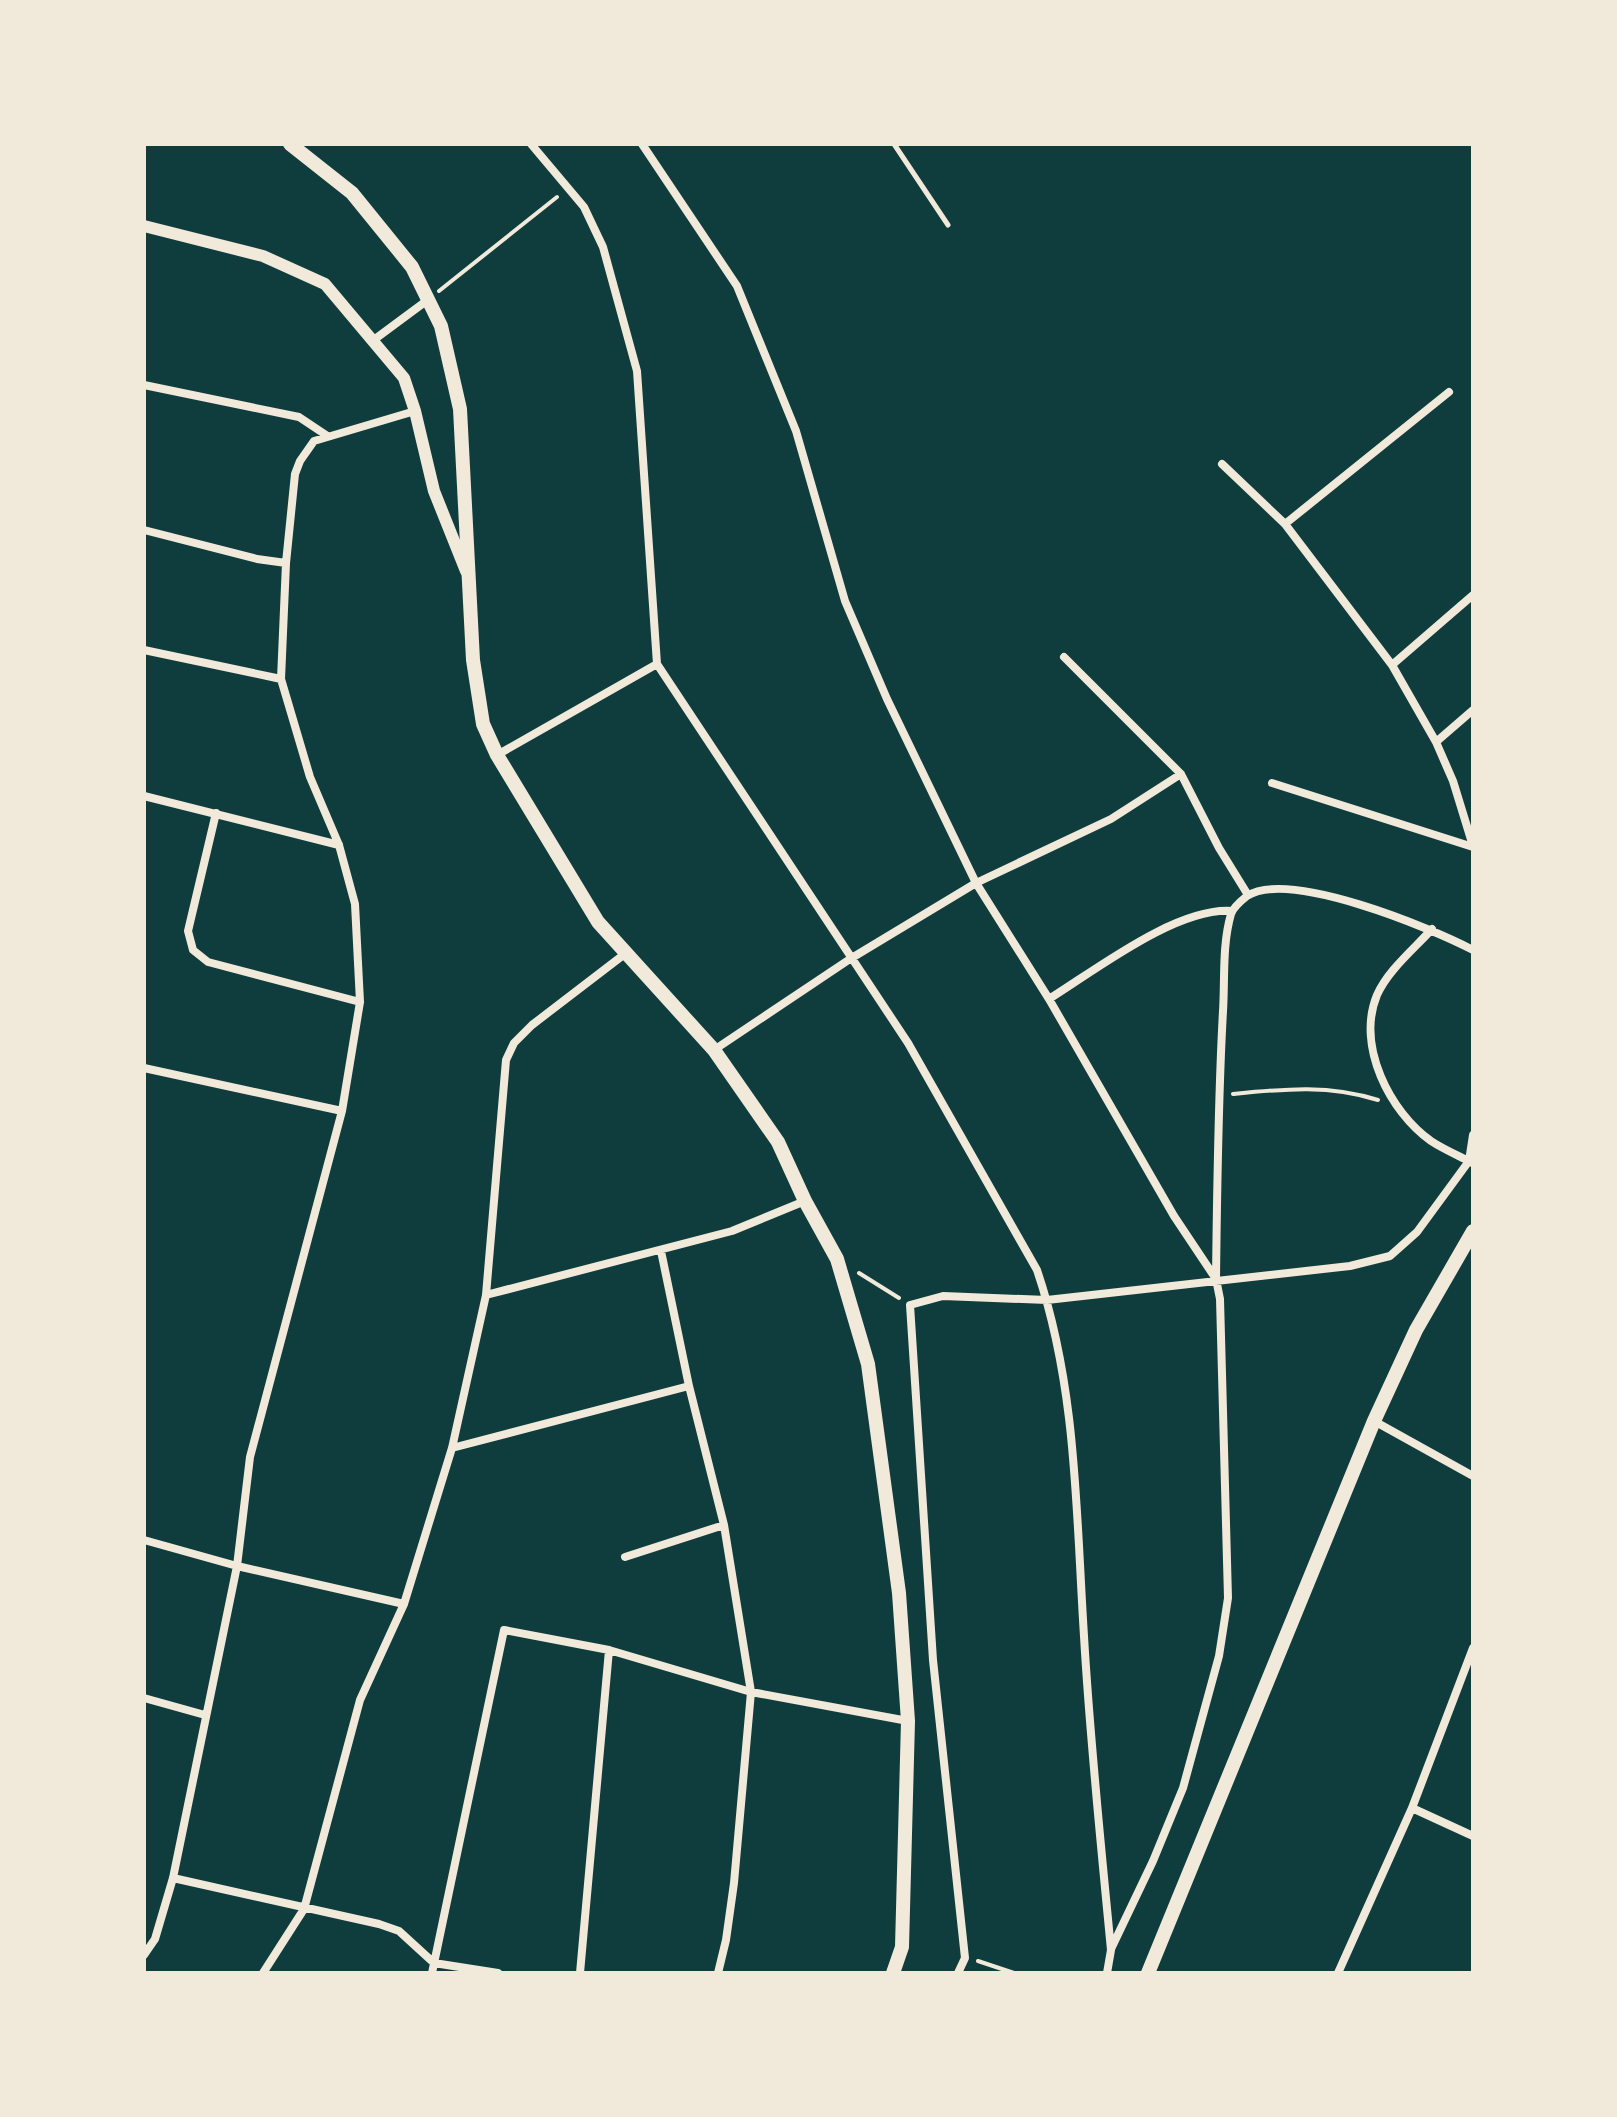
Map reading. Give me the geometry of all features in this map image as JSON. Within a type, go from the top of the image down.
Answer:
[{"type":"main road","points":[[290,144],[352,193],[412,267],[441,326],[460,409],[473,660],[483,724],[497,755],[598,922],[714,1050],[778,1142],[805,1201],[837,1259],[868,1364],[899,1593],[908,1721],[902,1947],[893,1973]]},
{"type":"main road","points":[[1148,1973],[1374,1421],[1416,1330],[1473,1231]]},
{"type":"street","points":[[531,144],[584,207],[603,247],[637,371],[657,664],[908,1043],[1037,1270],[1047,1300],[1065,1374],[1071,1429],[1086,1680],[1111,1950],[1107,1973]]},
{"type":"street","points":[[642,144],[737,286],[796,431],[845,601],[887,699],[976,883],[1049,999],[1174,1216],[1216,1279]]},
{"type":"street","points":[[144,226],[263,256],[325,284],[375,339],[404,378],[434,491],[466,571]]},
{"type":"street","points":[[375,339],[429,298]]},
{"type":"street","points":[[144,385],[299,417],[326,435]]},
{"type":"street","points":[[1285,524],[1449,392]]},
{"type":"street","points":[[144,1955],[155,1939],[173,1878],[237,1566],[250,1457],[342,1111],[360,1002],[355,904],[339,845],[310,777],[281,679],[286,563],[295,474],[314,441],[415,411]]},
{"type":"street","points":[[1222,464],[1285,524],[1392,665],[1436,742],[1470,824],[1473,847],[1272,783]]},
{"type":"street","points":[[144,530],[257,559],[286,563]]},
{"type":"street","points":[[1392,665],[1473,595]]},
{"type":"street","points":[[144,650],[281,679]]},
{"type":"street","points":[[1064,657],[1181,774],[1219,848],[1248,895]]},
{"type":"street","points":[[497,755],[657,664]]},
{"type":"street","points":[[1436,742],[1473,710]]},
{"type":"street","points":[[714,1050],[850,959],[976,883],[1111,819],[1181,774]]},
{"type":"street","points":[[144,796],[339,845]]},
{"type":"street","points":[[216,813],[188,931],[193,950],[208,962],[360,1002]]},
{"type":"street","points":[[1111,1950],[1183,1788],[1219,1656],[1228,1598],[1220,1299],[1216,1279],[1218,1095],[1225,955],[1232,911],[1248,895],[1271,888],[1307,891],[1432,929],[1472,951]]},
{"type":"street","points":[[1049,999],[1172,923],[1203,912],[1232,911]]},
{"type":"street","points":[[1432,929],[1395,970],[1377,996],[1372,1049],[1381,1081],[1399,1107],[1431,1141],[1471,1162]]},
{"type":"street","points":[[263,1973],[304,1909],[360,1700],[404,1604],[452,1448],[486,1295],[506,1060],[514,1043],[532,1025],[626,953]]},
{"type":"street","points":[[144,1068],[342,1111]]},
{"type":"street","points":[[958,1973],[965,1958],[933,1660],[910,1305],[943,1296],[1047,1300],[1350,1266],[1390,1256],[1417,1232],[1471,1162],[1473,1135]]},
{"type":"street","points":[[486,1295],[732,1231],[805,1201]]},
{"type":"street","points":[[661,1251],[689,1386],[724,1525],[751,1692],[734,1883],[718,1973]]},
{"type":"street","points":[[452,1448],[689,1386]]},
{"type":"street","points":[[1374,1421],[1473,1476]]},
{"type":"street","points":[[625,1557],[724,1525]]},
{"type":"street","points":[[144,1540],[237,1566],[404,1604]]},
{"type":"street","points":[[433,1968],[504,1630],[609,1650],[751,1692],[908,1721]]},
{"type":"street","points":[[1338,1973],[1412,1808],[1473,1648]]},
{"type":"street","points":[[580,1973],[609,1650]]},
{"type":"street","points":[[144,1698],[205,1715]]},
{"type":"street","points":[[1412,1808],[1473,1836]]},
{"type":"street","points":[[173,1878],[379,1924],[399,1931],[433,1968],[498,1973]]},
{"type":"lane","points":[[894,144],[948,225]]},
{"type":"path","points":[[429,298],[568,188]]},
{"type":"path","points":[[1218,1095],[1312,1087],[1353,1092],[1399,1107]]},
{"type":"path","points":[[837,1259],[910,1305]]},
{"type":"path","points":[[965,1958],[1014,1973]]}]
